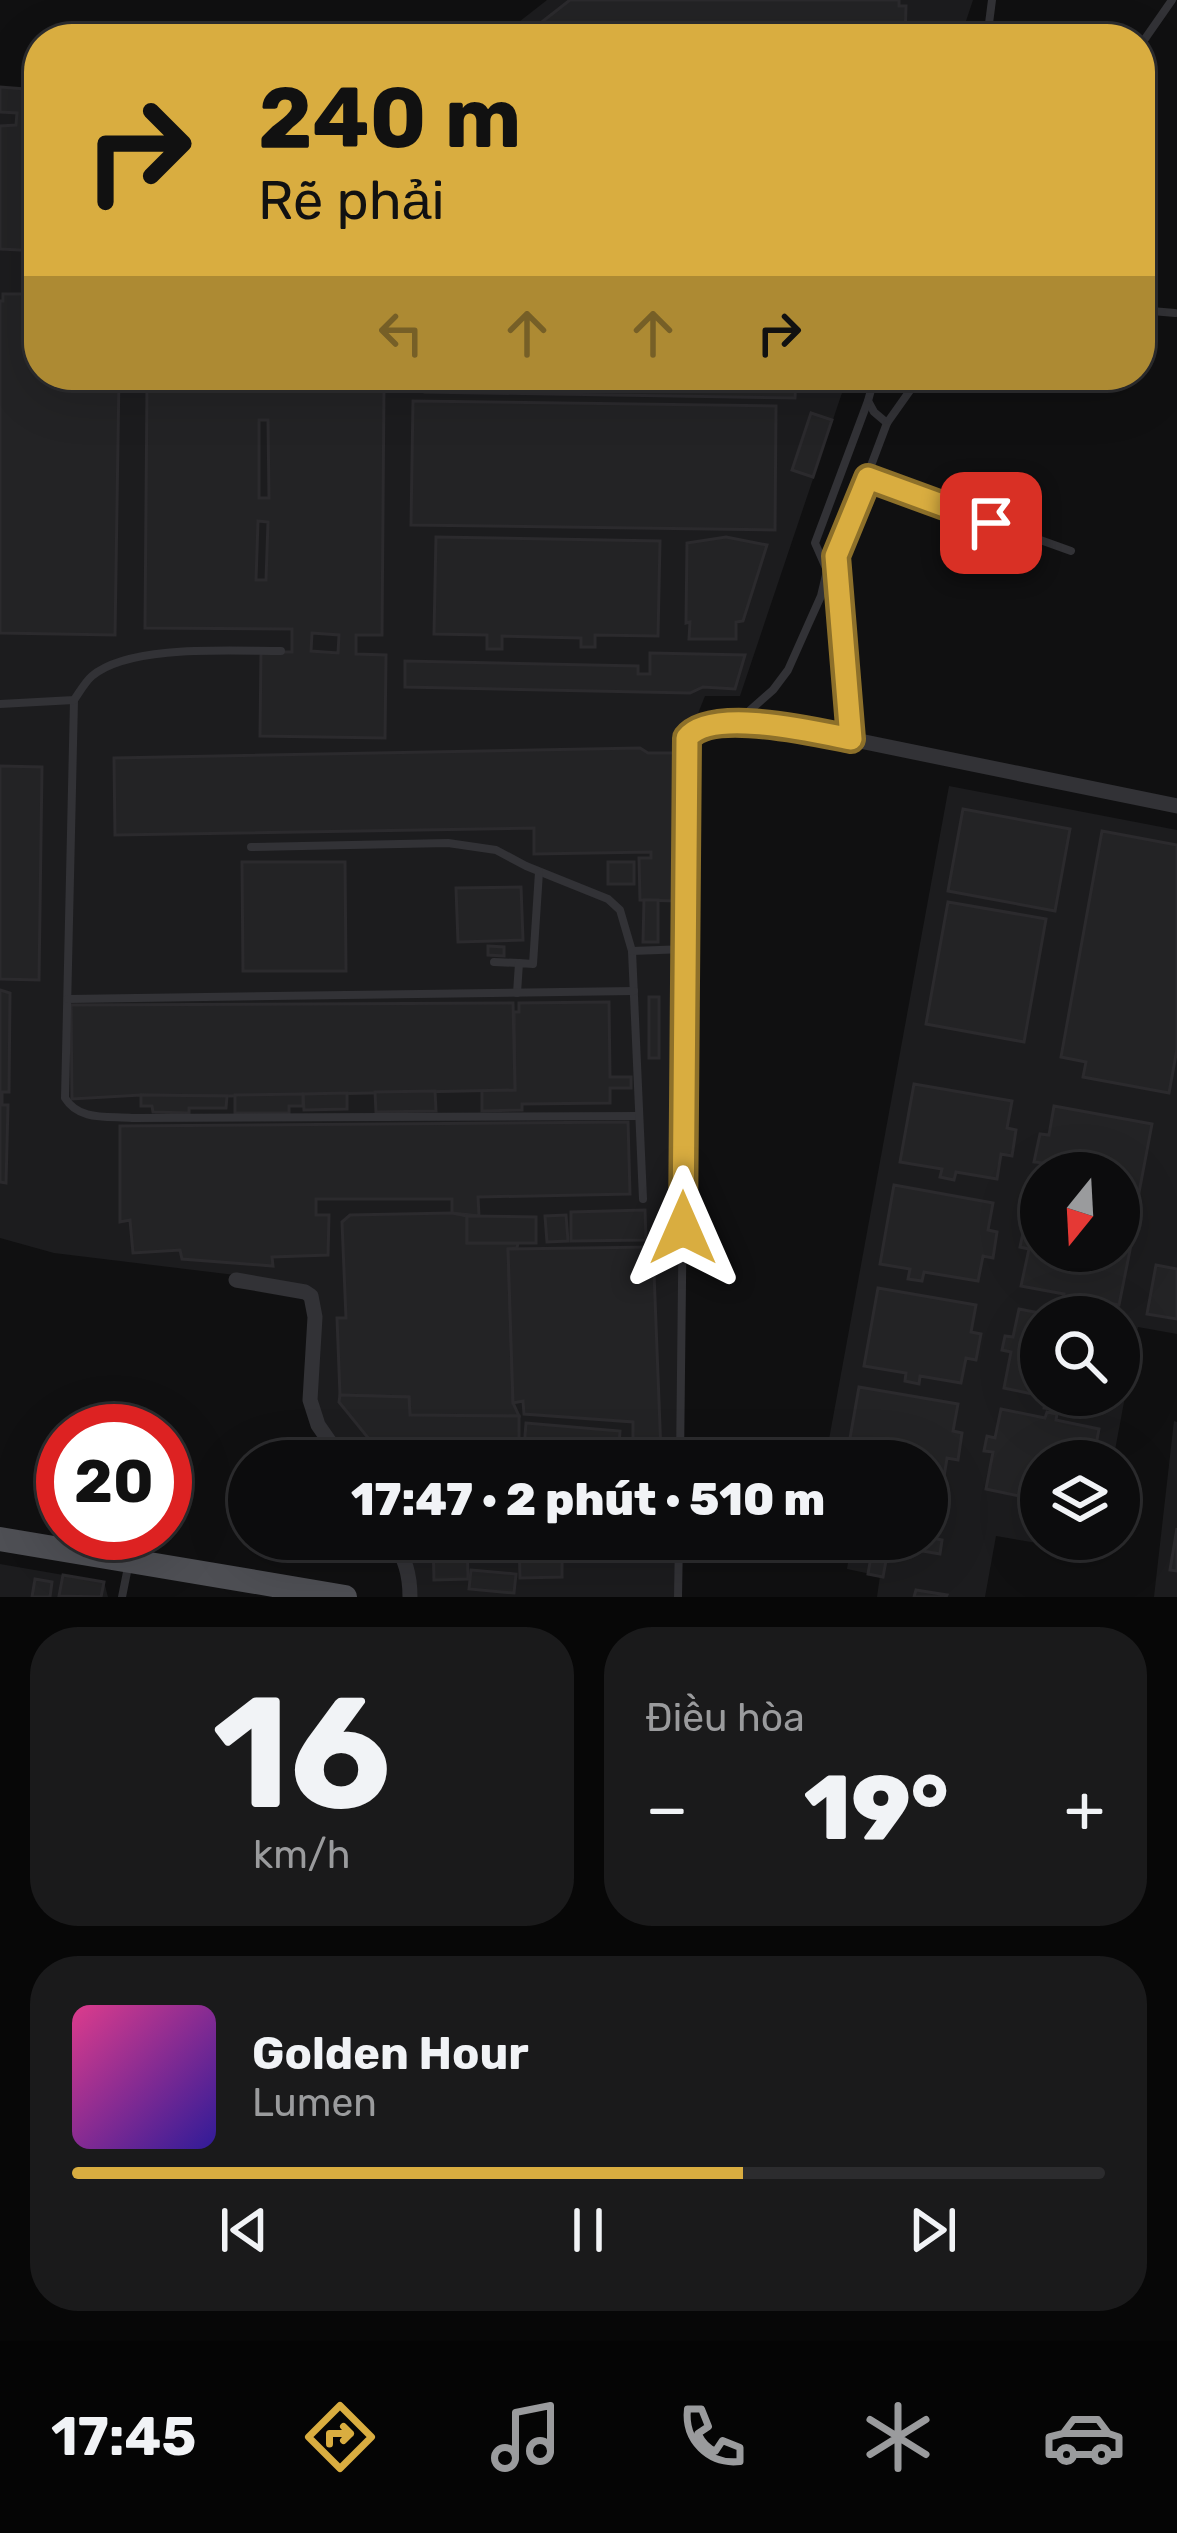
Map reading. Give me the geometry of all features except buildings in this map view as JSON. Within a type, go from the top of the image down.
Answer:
[{"type":"main road","points":[[0,1539],[36,1541]]},
{"type":"main road","points":[[130,1561],[223,1587],[341,1597]]},
{"type":"street","points":[[686,926],[687,738],[697,728],[736,722],[851,739],[1177,806]]},
{"type":"street","points":[[236,1280],[311,1296],[315,1316],[310,1400],[330,1440]]},
{"type":"street","points":[[405,1560],[410,1597]]},
{"type":"lane","points":[[736,722],[788,670],[820,596],[826,568],[815,543],[871,390]]},
{"type":"lane","points":[[851,739],[836,556],[887,423],[910,390]]},
{"type":"lane","points":[[868,401],[887,423]]},
{"type":"lane","points":[[868,478],[1071,550]]},
{"type":"lane","points":[[281,651],[188,651],[118,661],[91,677],[74,700],[65,1098],[71,1107],[80,1114],[132,1118],[639,1116]]},
{"type":"lane","points":[[0,704],[74,700]]},
{"type":"lane","points":[[251,847],[448,843],[496,850],[608,899],[626,922],[632,951],[643,1198]]},
{"type":"lane","points":[[494,962],[533,964],[539,871]]},
{"type":"lane","points":[[680,1440],[686,926]]},
{"type":"lane","points":[[632,951],[686,949]]},
{"type":"lane","points":[[518,993],[519,963]]},
{"type":"lane","points":[[68,999],[634,992]]},
{"type":"lane","points":[[678,1597],[679,1560]]},
{"type":"lane","points":[[122,1597],[130,1561]]},
{"type":"shaded area","points":[[547,0],[973,0],[965,24],[516,24]]},
{"type":"shaded area","points":[[0,87],[24,89],[24,390],[843,390],[740,696],[705,696],[675,747],[676,913],[686,936],[680,1440],[335,1440],[316,1410],[315,1293],[235,1275],[54,1253],[0,1238]]},
{"type":"shaded area","points":[[949,786],[1177,830],[1177,1334],[1140,1327],[1140,1296],[1020,1296],[1020,1416],[1121,1416],[1117,1440],[1020,1440],[1020,1540],[996,1536],[985,1597],[877,1597],[880,1576],[847,1569],[848,1560],[948,1560],[948,1440],[829,1440]]},
{"type":"shaded area","points":[[1174,1421],[1177,1597],[1154,1597]]},
{"type":"shaded area","points":[[404,1560],[679,1560],[678,1597],[414,1597]]},
{"type":"shaded area","points":[[0,1564],[104,1582],[108,1597],[0,1597]]},
{"type":"route","points":[[683,1228],[687,738],[697,728],[736,722],[851,739],[836,556],[868,478],[991,523]]}]
